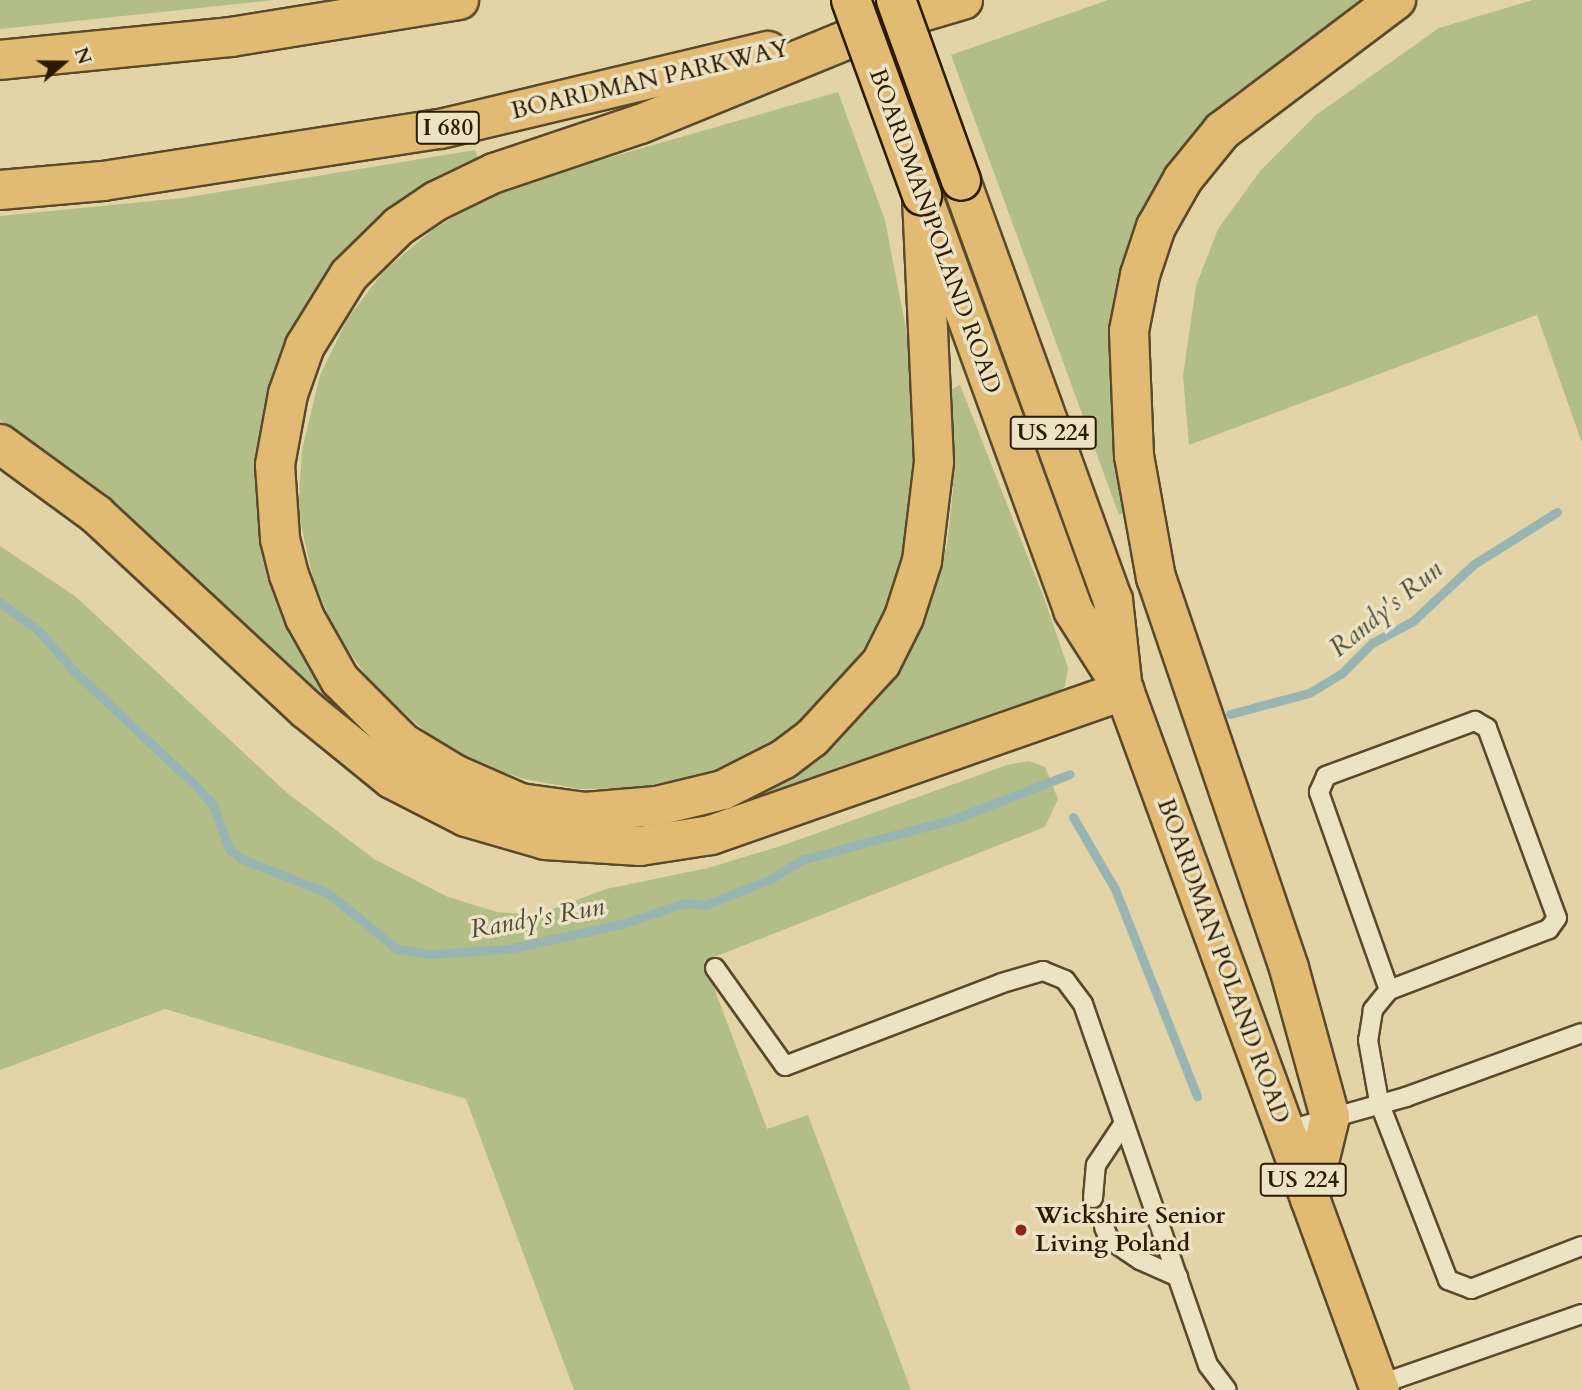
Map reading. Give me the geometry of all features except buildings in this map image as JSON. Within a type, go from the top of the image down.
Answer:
[{"type":"main road","points":[[0,60],[231,37],[459,0]]},
{"type":"main road","name":"BOARDMAN POLAND ROAD","points":[[851,0],[1073,610],[1124,690],[1310,1199],[1373,1388]]},
{"type":"main road","name":"BOARDMAN PARKWAY","points":[[0,190],[130,177],[440,130],[892,11],[963,0]]},
{"type":"main road","points":[[1310,1199],[1330,1117],[1289,968],[1156,578],[1134,456],[1129,331],[1140,275],[1156,227],[1183,179],[1214,140],[1268,93],[1396,0]]},
{"type":"main road","points":[[892,11],[640,124],[494,173],[436,201],[400,226],[349,275],[305,346],[288,394],[275,465],[280,539],[289,575],[305,618],[340,680],[403,743],[456,775],[520,803],[585,812],[657,806],[723,790],[784,759],[812,738],[881,663],[904,617],[922,561],[934,462],[922,195]]},
{"type":"main road","name":"BOARDMAN POLAND ROAD","points":[[892,11],[961,181],[1113,600],[1124,690]]},
{"type":"main road","points":[[0,444],[96,514],[307,710],[392,779],[466,817],[545,840],[640,846],[711,835],[1124,690]]},
{"type":"lane","points":[[1389,990],[1319,792],[1326,776],[1475,721],[1487,728],[1558,918],[1549,929],[1389,990],[1373,1010],[1368,1040],[1379,1102],[1448,1280],[1471,1289],[1582,1246]]},
{"type":"lane","points":[[715,968],[785,1066],[1043,971],[1065,980],[1083,1004],[1208,1365],[1227,1390]]},
{"type":"lane","points":[[1285,1131],[1379,1102],[1406,1097],[1582,1034]]},
{"type":"lane","points":[[1093,1198],[1096,1165],[1124,1123]]},
{"type":"lane","points":[[1104,1227],[1109,1239],[1130,1253],[1178,1277]]},
{"type":"lane","points":[[1373,1388],[1580,1319]]},
{"type":"green space","points":[[0,0],[275,0],[0,29]]},
{"type":"green space","points":[[1108,0],[1369,0],[1238,91],[1195,131],[1161,181],[1111,344],[1115,453],[1125,512],[1119,515],[951,55]]},
{"type":"green space","points":[[1533,0],[1582,0],[1582,443],[1537,315],[1189,445],[1183,376],[1196,286],[1218,229],[1261,170],[1316,115],[1439,28]]},
{"type":"green space","points":[[838,92],[885,220],[912,360],[918,439],[905,562],[882,616],[852,669],[813,715],[762,749],[705,774],[636,788],[580,789],[524,779],[477,763],[425,731],[375,687],[338,637],[314,582],[298,512],[302,450],[320,375],[348,318],[384,271],[431,231],[480,200],[534,179]]},
{"type":"green space","points":[[475,150],[479,160],[393,212],[264,453],[336,693],[327,704],[165,549],[40,446],[0,420],[0,216],[183,198]]},
{"type":"green space","points":[[960,385],[1044,598],[1068,668],[1065,686],[1052,698],[770,801],[765,785],[813,759],[871,706],[917,637],[947,545],[953,491],[952,389]]},
{"type":"green space","points":[[0,546],[75,596],[286,792],[374,859],[448,897],[497,912],[536,915],[606,889],[708,868],[781,846],[1007,765],[1029,761],[1045,767],[1058,799],[1045,827],[704,961],[767,1129],[808,1115],[911,1390],[574,1390],[466,1099],[165,1009],[0,1070]]},
{"type":"waterway","name":"Randy's Run","points":[[1230,714],[1309,693],[1341,674],[1372,643],[1413,621],[1474,564],[1557,512]]},
{"type":"waterway","name":"Randy's Run","points":[[0,602],[40,632],[74,671],[196,786],[213,805],[229,849],[242,859],[328,893],[397,949],[430,954],[508,949],[622,924],[684,903],[705,905],[771,879],[801,860],[954,819],[1070,774]]},
{"type":"waterway","points":[[1073,817],[1115,889],[1197,1096]]},
{"type":"place","name":"Wickshire Senior Living Poland","points":[[1021,1230]]}]
